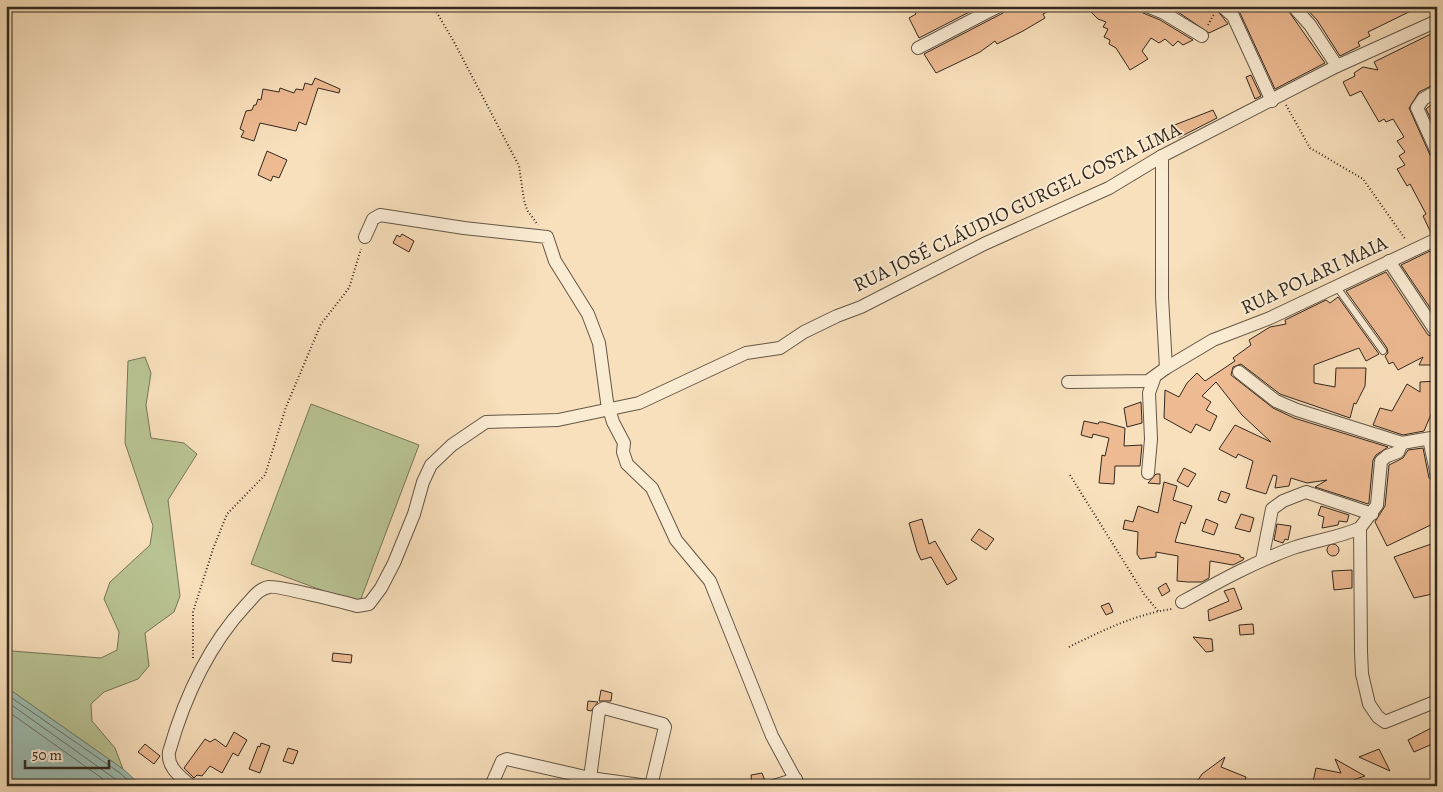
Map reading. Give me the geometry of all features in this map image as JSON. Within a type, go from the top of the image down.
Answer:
[{"type":"street","points":[[918,48],[999,6]]},
{"type":"street","points":[[1147,6],[1164,13],[1202,36]]},
{"type":"street","points":[[1293,6],[1310,25],[1337,66]]},
{"type":"street","points":[[1218,10],[1233,16],[1277,98]]},
{"type":"street","name":"RUA JOSÉ CLÁUDIO GURGEL COSTA LIMA","points":[[193,684],[215,644],[259,591],[266,587],[274,586],[357,606],[369,604],[381,588],[394,563],[418,504],[426,472],[445,451],[468,432],[486,422],[558,420],[609,410],[647,400],[746,353],[780,348],[794,338],[837,316],[860,307],[984,244],[1109,188],[1162,156],[1337,66],[1437,21]]},
{"type":"street","points":[[1437,91],[1423,100],[1417,108],[1437,152]]},
{"type":"street","points":[[1162,156],[1162,297],[1166,368]]},
{"type":"street","points":[[365,237],[373,218],[380,215],[464,228],[547,237],[555,261],[588,314],[599,343],[609,410],[624,443],[623,452],[627,464],[652,488],[676,540],[713,587],[772,736],[797,783],[774,786]]},
{"type":"street","name":"RUA POLARI MAIA","points":[[1154,379],[1166,368],[1213,340],[1270,318],[1434,240]]},
{"type":"street","points":[[1389,260],[1435,330]]},
{"type":"street","points":[[1239,372],[1284,405],[1402,443],[1433,438],[1437,476]]},
{"type":"street","points":[[1068,382],[1148,381],[1154,379]]},
{"type":"street","points":[[1148,473],[1151,439],[1149,393],[1154,379]]},
{"type":"street","points":[[1182,602],[1262,560],[1296,547],[1341,536],[1360,528],[1377,505],[1381,461],[1387,456],[1398,452],[1402,443]]},
{"type":"street","points":[[1262,560],[1272,509],[1288,499],[1306,492],[1372,514]]},
{"type":"street","points":[[1360,528],[1362,674],[1369,704],[1385,722],[1437,701]]},
{"type":"street","points":[[191,786],[174,770],[168,758],[193,684]]},
{"type":"street","points":[[491,786],[502,761],[507,759],[590,778],[649,786],[665,727],[663,724],[636,715],[604,708],[599,711],[590,778]]},
{"type":"lane","points":[[1336,286],[1383,351]]},
{"type":"path","points":[[433,6],[512,152],[521,173],[527,210],[547,237]]},
{"type":"path","points":[[1202,36],[1218,10]]},
{"type":"path","points":[[1277,98],[1310,148],[1363,179],[1413,250]]},
{"type":"path","points":[[193,684],[193,612],[213,549],[227,514],[265,475],[293,391],[321,324],[349,288],[365,237]]},
{"type":"path","points":[[1070,475],[1144,594],[1158,611]]},
{"type":"path","points":[[1069,647],[1102,630],[1158,611],[1173,608],[1182,602]]},
{"type":"green space","points":[[145,357],[151,373],[146,405],[151,438],[184,443],[197,454],[168,500],[180,596],[174,612],[145,633],[149,666],[138,679],[104,692],[91,704],[92,721],[115,748],[123,769],[6,687],[6,646],[12,651],[101,658],[117,650],[119,632],[104,599],[110,582],[150,545],[153,526],[125,443],[128,361]]},
{"type":"green space","points":[[311,404],[419,445],[359,604],[251,564]]},
{"type":"water","points":[[6,687],[123,769],[142,786],[6,786]]},
{"type":"building","points":[[911,6],[981,6],[919,38],[909,18],[916,14]]},
{"type":"building","points":[[1007,6],[1059,6],[1043,14],[1045,18],[1023,31],[997,44],[995,41],[980,52],[936,73],[924,54],[1003,13]]},
{"type":"building","points":[[1085,6],[1139,6],[1143,13],[1160,20],[1193,40],[1183,45],[1178,41],[1173,46],[1165,39],[1159,43],[1151,38],[1142,51],[1148,59],[1130,70],[1116,48],[1109,44],[1110,40],[1104,37],[1108,29],[1103,27],[1106,22],[1098,19]]},
{"type":"building","points":[[1169,6],[1214,6],[1228,24],[1209,33]]},
{"type":"building","points":[[1234,6],[1285,6],[1325,63],[1275,89],[1240,13]]},
{"type":"building","points":[[1304,6],[1421,6],[1368,32],[1370,36],[1358,42],[1360,46],[1340,56],[1317,20]]},
{"type":"building","points":[[1437,31],[1437,57],[1434,58],[1437,63],[1437,83],[1419,92],[1409,108],[1430,155],[1437,160],[1437,231],[1431,233],[1423,216],[1426,214],[1410,184],[1407,186],[1397,169],[1405,165],[1399,156],[1405,152],[1397,141],[1404,137],[1393,119],[1386,122],[1384,119],[1379,122],[1361,91],[1350,96],[1343,82],[1355,76],[1354,73],[1363,67],[1378,70],[1374,62]]},
{"type":"building","points":[[1251,75],[1261,96],[1255,99],[1246,77]]},
{"type":"building","points":[[315,78],[340,89],[339,93],[318,88],[306,125],[299,122],[296,131],[260,123],[254,141],[241,137],[244,131],[240,129],[246,111],[252,110],[258,99],[261,100],[263,89],[279,92],[280,88],[294,93],[296,89],[303,90],[305,83],[312,85]]},
{"type":"building","points":[[1437,100],[1437,132],[1426,109]]},
{"type":"building","points":[[1213,110],[1217,118],[1178,138],[1172,126]]},
{"type":"building","points":[[267,151],[287,160],[279,178],[273,176],[271,181],[258,175]]},
{"type":"building","points":[[402,234],[414,241],[409,252],[393,243],[397,235],[400,237]]},
{"type":"building","points":[[1430,251],[1433,255],[1437,253],[1437,318],[1401,265]]},
{"type":"building","points":[[1386,272],[1428,335],[1437,338],[1437,365],[1419,365],[1423,357],[1398,370],[1393,362],[1389,364],[1385,356],[1388,353],[1387,348],[1346,291]]},
{"type":"building","points":[[1338,297],[1379,354],[1366,361],[1359,348],[1314,365],[1314,383],[1335,387],[1336,368],[1366,368],[1365,386],[1356,404],[1354,403],[1350,418],[1280,394],[1241,364],[1233,367],[1231,375],[1273,408],[1294,418],[1388,447],[1376,455],[1373,460],[1369,502],[1368,504],[1315,487],[1327,480],[1307,483],[1291,478],[1289,486],[1275,488],[1277,476],[1273,475],[1266,494],[1246,488],[1253,461],[1238,454],[1236,458],[1219,449],[1235,425],[1271,442],[1242,415],[1216,382],[1202,396],[1211,402],[1206,410],[1217,416],[1210,431],[1196,424],[1191,433],[1164,418],[1165,390],[1179,397],[1187,383],[1197,373],[1205,381],[1235,361],[1233,358],[1251,345],[1249,340],[1270,327],[1286,324],[1285,320],[1326,300],[1330,303]]},
{"type":"building","points":[[1437,381],[1437,400],[1424,431],[1403,435],[1373,425],[1380,408],[1392,411],[1407,384],[1420,392],[1420,382]]},
{"type":"building","points":[[1141,402],[1142,423],[1127,427],[1124,408]]},
{"type":"building","points":[[1084,421],[1098,424],[1103,422],[1125,428],[1124,446],[1142,445],[1140,466],[1115,466],[1114,484],[1099,483],[1102,455],[1105,456],[1109,438],[1093,434],[1092,438],[1081,435]]},
{"type":"building","points":[[1423,448],[1429,478],[1437,484],[1437,522],[1387,546],[1375,522],[1385,506],[1389,465],[1403,458],[1408,450]]},
{"type":"building","points":[[1184,468],[1196,474],[1188,487],[1177,481]]},
{"type":"building","points":[[1156,474],[1160,474],[1160,484],[1148,483]]},
{"type":"building","points":[[1164,482],[1177,486],[1173,500],[1192,506],[1185,524],[1181,522],[1175,542],[1240,555],[1240,557],[1244,558],[1243,560],[1233,565],[1210,561],[1209,578],[1202,582],[1188,582],[1177,581],[1178,556],[1156,552],[1156,557],[1140,559],[1137,554],[1138,532],[1123,529],[1125,520],[1133,522],[1138,506],[1158,513]]},
{"type":"building","points":[[1221,491],[1230,494],[1226,503],[1218,500]]},
{"type":"building","points":[[1321,506],[1349,515],[1347,522],[1339,521],[1338,525],[1322,528],[1324,517],[1318,515]]},
{"type":"building","points":[[1241,514],[1254,518],[1250,532],[1235,528]]},
{"type":"building","points":[[922,519],[929,544],[935,541],[957,579],[947,585],[931,557],[921,560],[917,551],[909,523]]},
{"type":"building","points":[[1206,519],[1218,524],[1214,535],[1202,531]]},
{"type":"building","points":[[1277,524],[1291,526],[1288,540],[1285,539],[1283,543],[1274,540]]},
{"type":"building","points":[[979,529],[994,539],[986,550],[971,540]]},
{"type":"building","points":[[1437,542],[1437,593],[1414,598],[1394,557]]},
{"type":"building","points":[[1333,544],[1339,550],[1333,556],[1327,550]]},
{"type":"building","points":[[1352,570],[1352,588],[1334,590],[1332,571]]},
{"type":"building","points":[[1166,583],[1170,591],[1162,596],[1158,588]]},
{"type":"building","points":[[1234,588],[1242,609],[1209,621],[1208,610],[1229,601],[1224,591]]},
{"type":"building","points":[[1109,603],[1113,612],[1106,615],[1101,606]]},
{"type":"building","points":[[1253,624],[1254,634],[1240,635],[1239,625]]},
{"type":"building","points":[[1193,637],[1212,639],[1213,651],[1206,652]]},
{"type":"building","points":[[333,653],[352,655],[351,663],[332,661]]},
{"type":"building","points":[[601,690],[612,693],[611,701],[599,701]]},
{"type":"building","points":[[588,701],[598,702],[591,711],[587,710]]},
{"type":"building","points":[[1437,725],[1437,742],[1414,752],[1408,740]]},
{"type":"building","points":[[234,732],[247,740],[238,756],[233,753],[222,773],[210,766],[202,776],[197,775],[194,778],[184,768],[205,739],[210,742],[215,739],[226,747]]},
{"type":"building","points":[[261,743],[270,746],[260,773],[249,769]]},
{"type":"building","points":[[145,744],[160,756],[154,764],[138,752]]},
{"type":"building","points":[[288,748],[298,751],[293,764],[283,761]]},
{"type":"building","points":[[1379,749],[1390,771],[1359,757]]},
{"type":"building","points":[[1225,757],[1221,767],[1246,777],[1243,786],[1194,786],[1202,774]]},
{"type":"building","points":[[1335,759],[1365,776],[1353,780],[1353,786],[1319,786],[1320,783],[1313,782],[1316,768],[1341,773]]},
{"type":"building","points":[[762,773],[765,781],[752,784],[751,775]]}]
